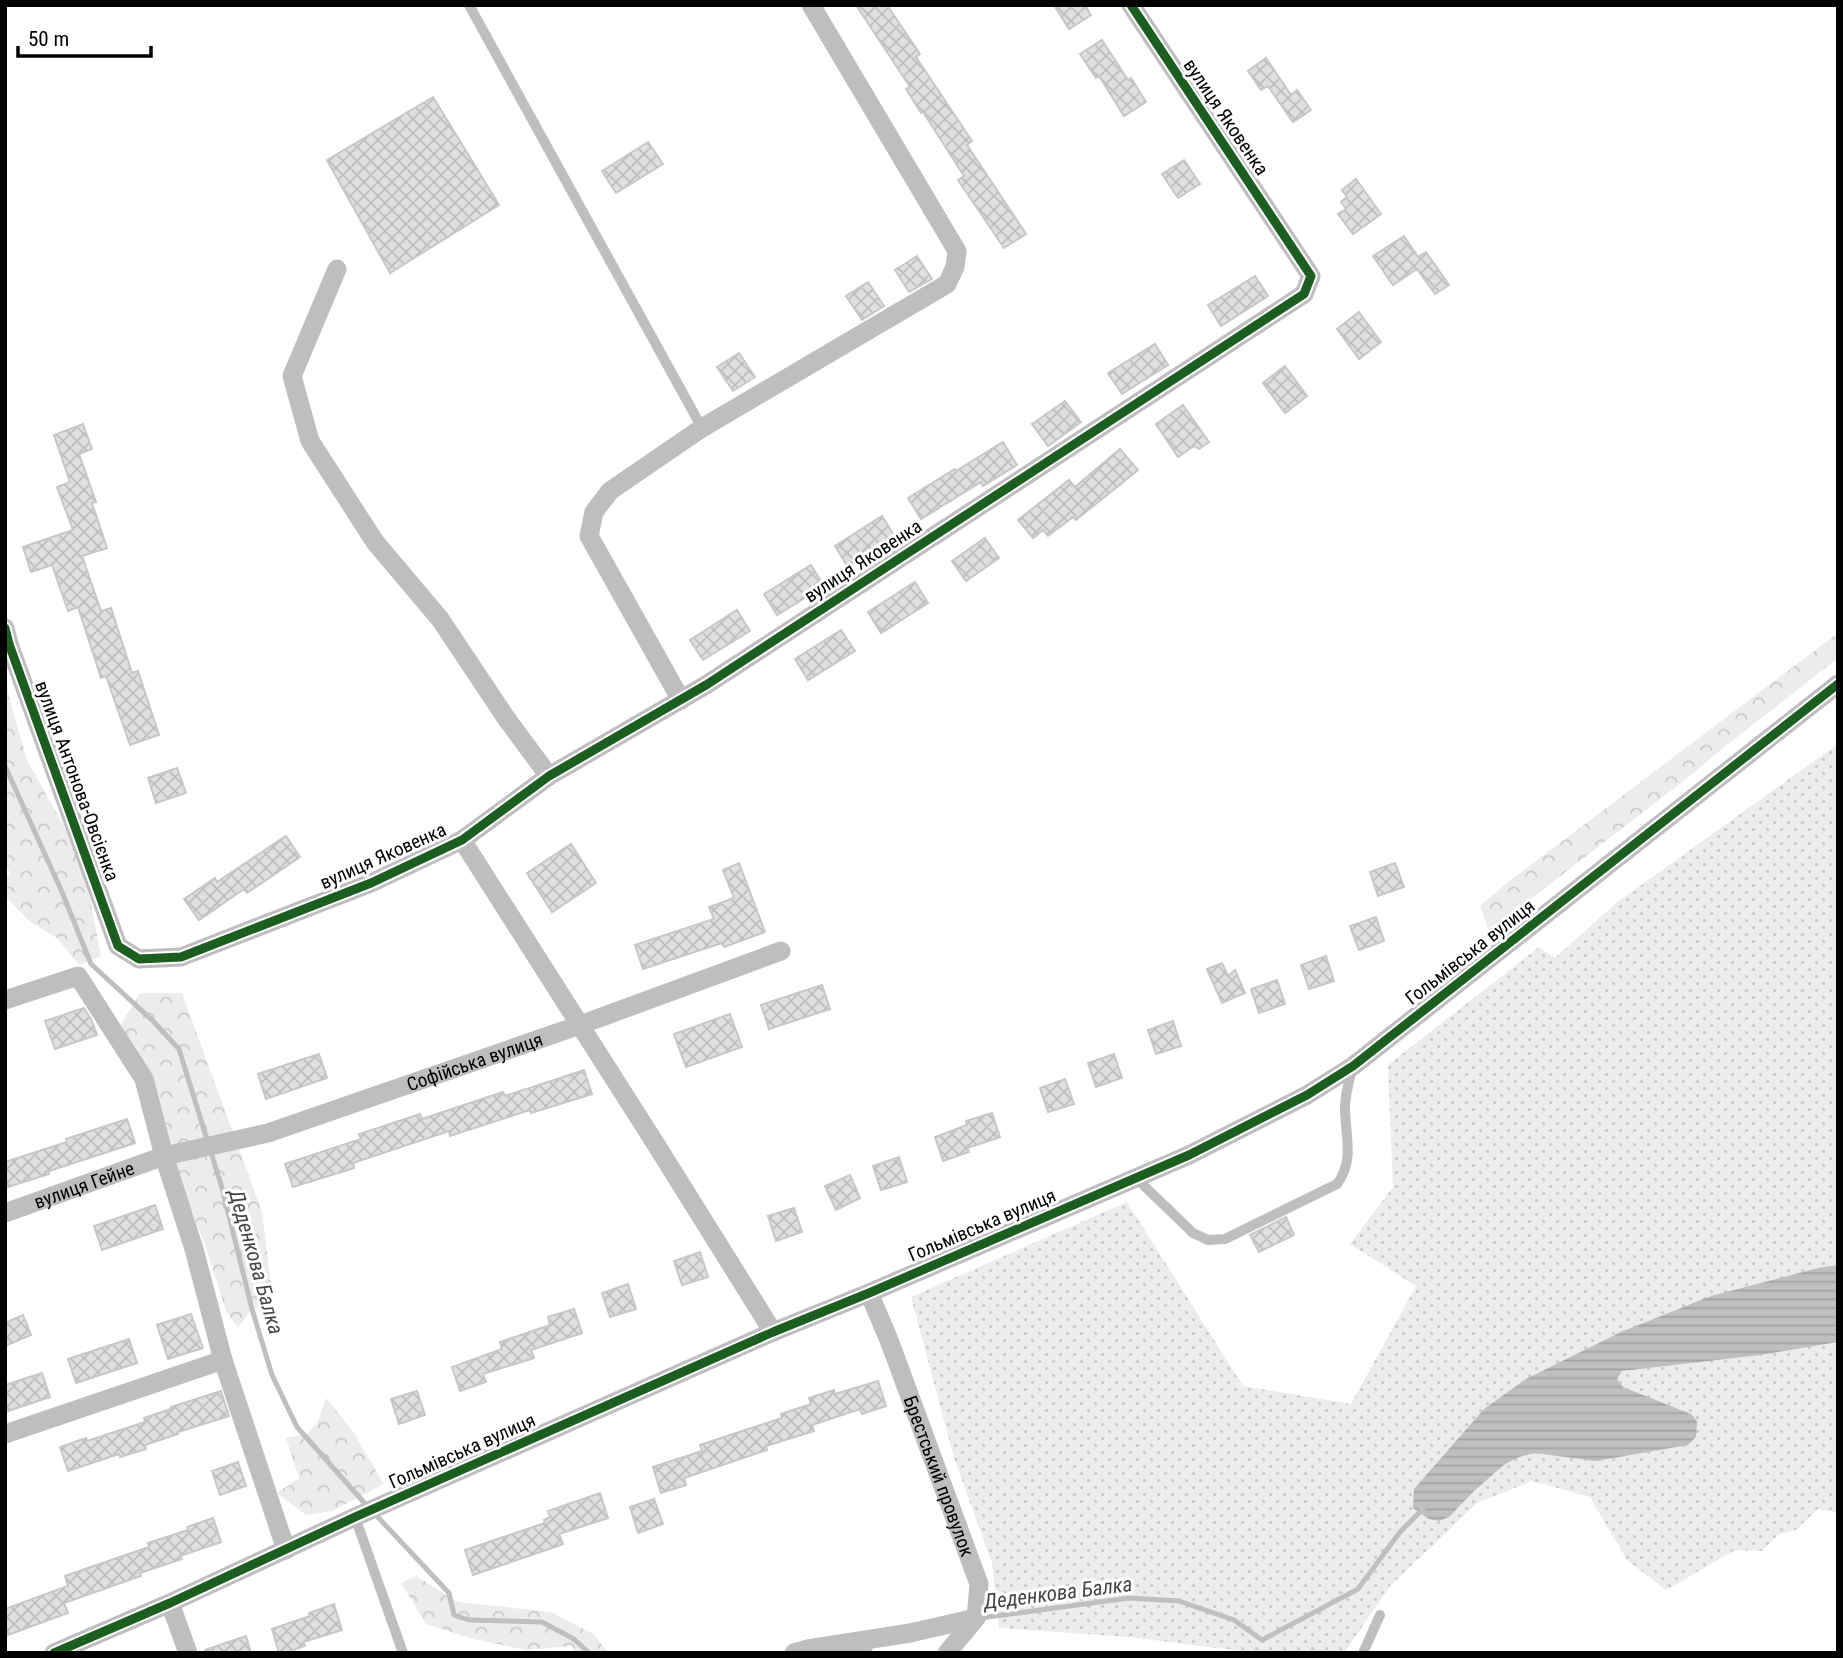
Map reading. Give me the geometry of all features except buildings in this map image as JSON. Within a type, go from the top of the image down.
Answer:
[{"type":"street","points":[[681,699],[589,536],[594,512],[610,492],[702,428],[947,284],[955,267],[957,251],[811,5]]},
{"type":"street","name":"вулиця Яковенка","points":[[118,946],[139,960],[181,957],[371,883],[462,840],[549,776],[706,685],[1304,294],[1311,276],[1131,5]]},
{"type":"street","points":[[337,269],[292,376],[310,441],[375,542],[440,619],[506,718],[549,776]]},
{"type":"street","name":"вулиця Антонова-Овсієнка","points":[[5,628],[13,657],[118,946]]},
{"type":"street","name":"Гольмівська вулиця","points":[[54,1653],[773,1332],[1136,1178],[1253,1124],[1307,1095],[1353,1066],[1838,684]]},
{"type":"street","points":[[462,840],[773,1332]]},
{"type":"street","name":"Софійська вулиця","points":[[164,1156],[268,1133],[580,1025],[781,951]]},
{"type":"street","points":[[5,1000],[78,976],[144,1079],[164,1156],[194,1249],[223,1360],[286,1550]]},
{"type":"street","name":"вулиця Гейне","points":[[5,1213],[164,1156]]},
{"type":"street","name":"Брестський провулок","points":[[869,1293],[894,1353],[979,1584],[976,1618]]},
{"type":"street","points":[[5,1434],[223,1360]]},
{"type":"street","points":[[170,1603],[188,1653]]},
{"type":"street","points":[[794,1653],[911,1633],[976,1618]]},
{"type":"street","points":[[947,1653],[976,1618]]},
{"type":"lane","points":[[469,5],[702,428]]},
{"type":"lane","points":[[1136,1178],[1193,1233],[1209,1240],[1226,1239],[1337,1184],[1347,1166],[1345,1105],[1353,1066]]},
{"type":"lane","points":[[355,1517],[403,1653]]},
{"type":"lane","points":[[1363,1653],[1380,1615]]},
{"type":"green space","points":[[1838,633],[1838,658],[1528,901],[1505,922],[1488,928],[1480,906],[1508,882]]},
{"type":"green space","points":[[5,658],[8,693],[27,760],[66,830],[89,892],[101,956],[79,965],[57,938],[30,922],[5,896],[5,880],[10,873],[5,864]]},
{"type":"green space","points":[[1838,744],[1838,1513],[1818,1509],[1796,1530],[1779,1534],[1762,1551],[1735,1550],[1666,1590],[1627,1560],[1590,1497],[1532,1481],[1477,1503],[1391,1585],[1344,1653],[1257,1653],[1129,1637],[999,1628],[992,1563],[954,1458],[911,1297],[1127,1202],[1243,1386],[1351,1404],[1416,1286],[1350,1244],[1393,1187],[1388,1065],[1539,947],[1555,958],[1615,904]]},
{"type":"green space","points":[[140,993],[182,993],[262,1212],[273,1302],[252,1309],[238,1328],[226,1311],[207,1251],[121,1024]]},
{"type":"green space","points":[[326,1398],[352,1430],[384,1484],[332,1511],[306,1515],[277,1493],[299,1478],[286,1438],[308,1434],[318,1421]]},
{"type":"green space","points":[[416,1576],[458,1602],[551,1612],[593,1634],[609,1653],[576,1653],[572,1646],[526,1650],[474,1639],[426,1624],[401,1583]]},
{"type":"shaded area","points":[[1838,1265],[1838,1342],[1760,1355],[1622,1371],[1617,1379],[1623,1387],[1691,1414],[1697,1421],[1696,1437],[1688,1445],[1596,1461],[1535,1453],[1505,1464],[1449,1517],[1439,1521],[1429,1519],[1413,1508],[1414,1489],[1484,1409],[1526,1379],[1621,1332],[1711,1296]]},
{"type":"waterway","name":"Деденкова Балка","points":[[5,766],[91,964],[179,1049],[222,1188],[252,1309],[272,1375],[297,1427],[368,1507]]},
{"type":"waterway","name":"Деденкова Балка","points":[[980,1618],[1129,1598],[1179,1601],[1234,1620],[1262,1640],[1358,1589],[1400,1532],[1423,1509]]},
{"type":"waterway","name":"Деденкова Балка","points":[[375,1514],[449,1593],[454,1615],[469,1620],[542,1622],[574,1639],[589,1653]]},
{"type":"waterway","name":"Деденкова Балка","points":[[849,1653],[870,1649]]},
{"type":"cycle path","points":[[5,628],[118,946],[139,959],[181,957],[371,883],[462,840],[549,776],[706,685],[1304,294],[1311,276],[1131,5]]},
{"type":"cycle path","points":[[54,1653],[773,1332],[1189,1155],[1307,1095],[1353,1066],[1838,684]]}]
